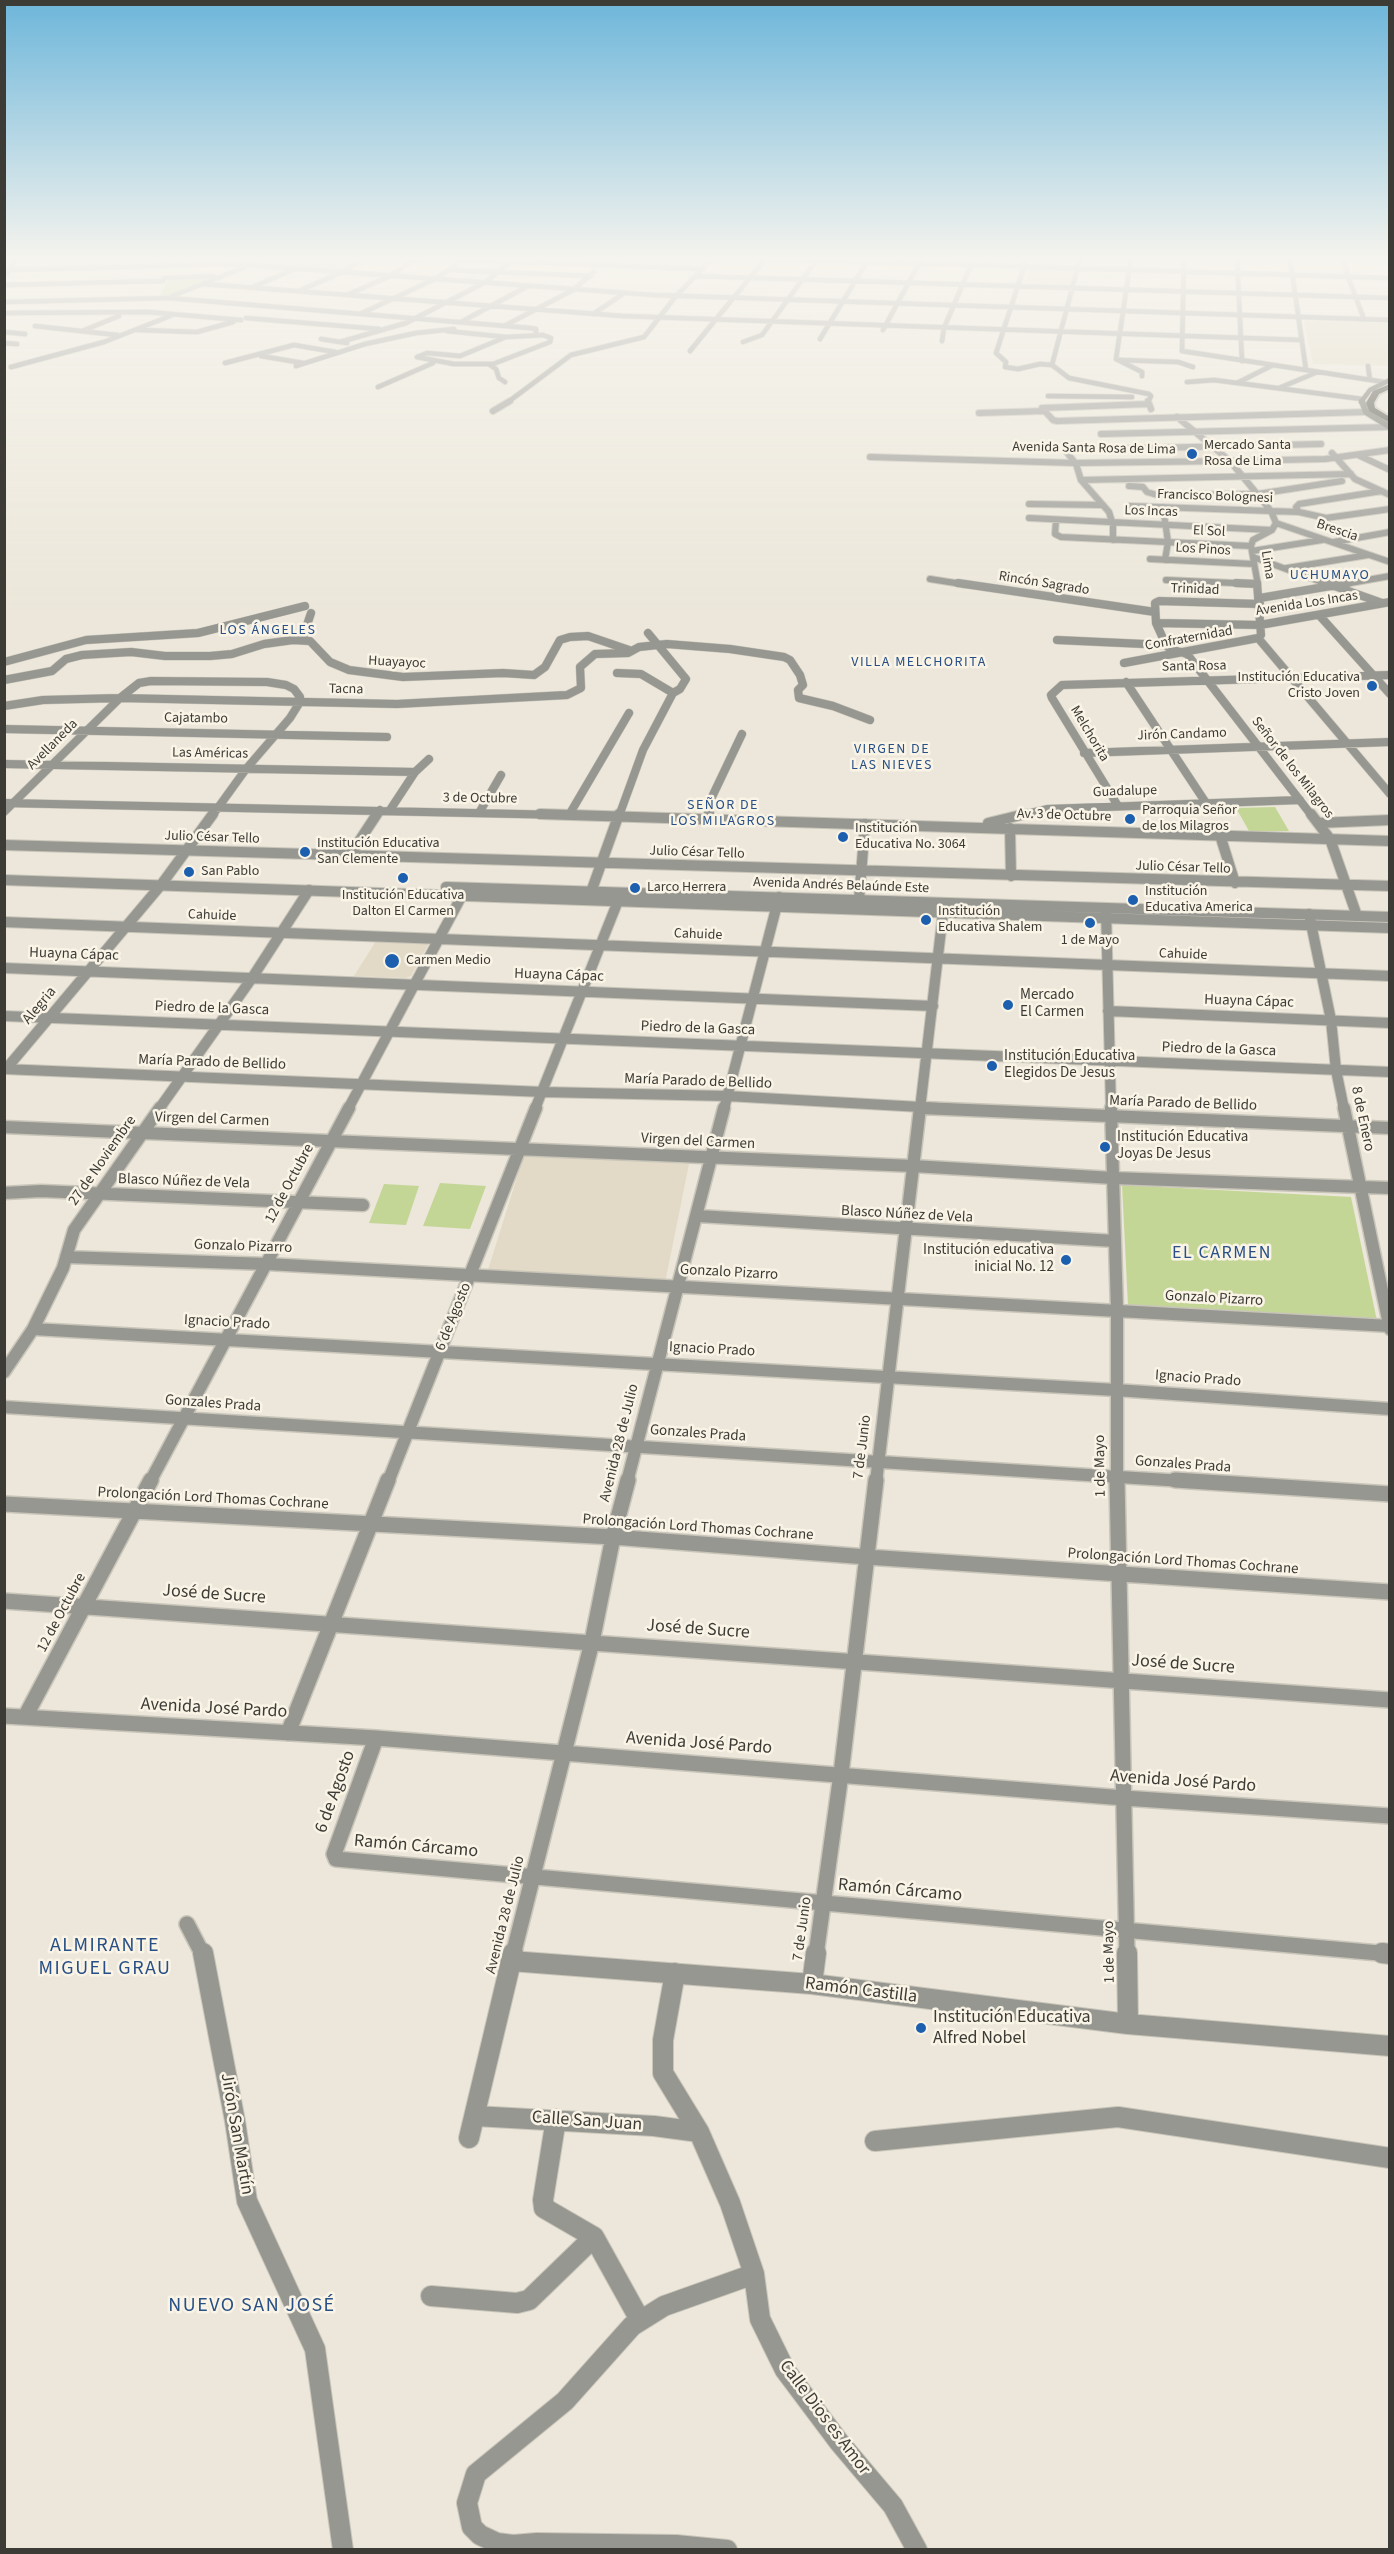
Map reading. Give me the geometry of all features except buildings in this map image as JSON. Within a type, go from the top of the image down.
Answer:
[{"type":"highway","points":[[1388,383],[1376,393],[1370,403],[1372,409],[1389,425]]},
{"type":"highway","points":[[1389,393],[1383,404],[1389,414]]},
{"type":"main road","points":[[1388,383],[1370,390],[1362,399],[1361,404],[1366,412],[1389,425]]},
{"type":"street","points":[[378,387],[399,377]]},
{"type":"street","points":[[499,377],[505,382]]},
{"type":"street","points":[[493,411],[520,395],[542,377]]},
{"type":"street","points":[[1068,377],[1151,396]]},
{"type":"street","points":[[1237,383],[1249,377]]},
{"type":"street","points":[[1278,389],[1305,377]]},
{"type":"street","points":[[1351,377],[1388,383]]},
{"type":"street","points":[[1187,382],[1214,380],[1362,399]]},
{"type":"street","points":[[1048,396],[1151,396]]},
{"type":"street","points":[[1151,396],[1148,404],[1159,418]]},
{"type":"street","points":[[979,413],[1148,404]]},
{"type":"street","points":[[1044,409],[1055,420],[1366,412]]},
{"type":"street","points":[[1284,415],[1337,457],[1353,477],[1389,495]]},
{"type":"street","points":[[1177,417],[1245,477],[1271,511],[1276,523]]},
{"type":"street","points":[[1101,434],[1303,430],[1389,425]]},
{"type":"street","points":[[1113,540],[1109,512],[1081,480],[1075,463],[1065,450],[1321,444]]},
{"type":"street","points":[[1162,448],[1187,479],[1216,509]]},
{"type":"street","name":"Avenida Santa Rosa de Lima","points":[[870,457],[1075,463],[1230,462],[1337,457],[1389,450]]},
{"type":"street","points":[[1357,454],[1388,468]]},
{"type":"street","points":[[1081,480],[1353,477]]},
{"type":"street","points":[[1102,487],[1140,486],[1147,492],[1157,495],[1258,494],[1353,477]]},
{"type":"street","points":[[1299,512],[1296,507],[1299,504],[1382,491]]},
{"type":"street","points":[[1029,504],[1103,505]]},
{"type":"street","name":"Francisco Bolognesi","points":[[1130,506],[1299,512],[1326,518],[1389,509]]},
{"type":"street","points":[[1163,507],[1168,542],[1165,560]]},
{"type":"street","name":"Los Incas","points":[[1029,518],[1272,530]]},
{"type":"street","name":"El Sol","points":[[1056,520],[1057,536],[1168,542],[1253,555]]},
{"type":"street","name":"Lima","points":[[1258,638],[1261,635],[1260,601],[1253,540],[1272,530],[1276,523]]},
{"type":"street","name":"Brescia","points":[[1276,523],[1389,562]]},
{"type":"street","points":[[1333,543],[1389,532]]},
{"type":"street","points":[[1253,555],[1324,540]]},
{"type":"street","points":[[1253,555],[1386,603],[1389,610]]},
{"type":"street","name":"Los Pinos","points":[[1150,559],[1253,555]]},
{"type":"street","points":[[1286,568],[1370,555]]},
{"type":"street","points":[[1260,601],[1389,576]]},
{"type":"street","name":"Rincón Sagrado","points":[[930,579],[1155,612]]},
{"type":"street","points":[[1166,579],[1257,584]]},
{"type":"street","name":"Trinidad","points":[[1166,645],[1156,623],[1155,603],[1163,601],[1260,601]]},
{"type":"street","name":"Avenida Los Incas","points":[[1156,623],[1260,625],[1386,603]]},
{"type":"street","points":[[4,662],[86,640],[198,633],[305,606]]},
{"type":"street","points":[[4,680],[52,671],[66,659],[82,655],[125,652],[165,656],[232,654],[270,642],[302,640],[311,613]]},
{"type":"street","points":[[1319,615],[1389,693]]},
{"type":"street","points":[[591,891],[603,863],[621,804],[643,750],[673,693],[680,689],[686,679],[648,633]]},
{"type":"street","points":[[147,636],[150,654]]},
{"type":"street","name":"Huayayoc","points":[[302,640],[310,641],[330,662],[342,668],[362,674],[403,677],[503,673],[534,675],[545,667],[560,640],[570,637],[588,636],[633,651]]},
{"type":"street","points":[[1258,638],[1389,794]]},
{"type":"street","name":"Confraternidad","points":[[1124,663],[1258,638]]},
{"type":"street","points":[[1057,640],[1166,645],[1170,650],[1181,652]]},
{"type":"street","points":[[656,644],[730,649],[784,657],[790,660],[800,675],[803,685],[798,690],[799,698],[833,706],[870,720]]},
{"type":"street","name":"Tacna","points":[[4,706],[34,700],[120,698],[421,703],[567,695],[580,688],[580,667],[592,656],[633,651],[639,647],[656,644]]},
{"type":"street","name":"Señor de los Milagros","points":[[1181,652],[1187,654],[1208,680],[1330,839],[1357,916]]},
{"type":"street","points":[[617,673],[641,674],[673,693]]},
{"type":"street","name":"Santa Rosa","points":[[1070,683],[1389,675]]},
{"type":"street","name":"Avellaneda","points":[[4,812],[9,803],[54,765],[120,698],[139,683],[151,681],[281,684],[294,689],[300,697],[300,702]]},
{"type":"street","points":[[1126,682],[1206,803]]},
{"type":"street","name":"Melchorita","points":[[1070,683],[1057,688],[1051,697],[1118,806]]},
{"type":"street","points":[[163,882],[246,769],[290,718],[300,702]]},
{"type":"street","points":[[569,815],[629,713]]},
{"type":"street","name":"Cajatambo","points":[[4,729],[387,737]]},
{"type":"street","points":[[709,818],[711,799],[742,734]]},
{"type":"street","name":"Jirón Candamo","points":[[1084,753],[1389,742]]},
{"type":"street","points":[[390,810],[415,772],[429,759]]},
{"type":"street","name":"Las Américas","points":[[4,764],[415,772]]},
{"type":"street","points":[[479,813],[501,775]]},
{"type":"street","name":"Guadalupe","points":[[954,826],[993,822],[1038,810],[1300,800]]},
{"type":"street","name":"3 de Octubre","points":[[9,803],[390,810],[954,826]]},
{"type":"street","points":[[350,855],[380,810]]},
{"type":"street","points":[[1318,823],[1389,820]]},
{"type":"street","points":[[859,900],[865,824]]},
{"type":"street","name":"Av. 3 de Octubre","points":[[954,826],[1389,841]]},
{"type":"street","points":[[1010,828],[1011,876]]},
{"type":"street","points":[[1220,835],[1235,882]]},
{"type":"street","name":"Julio César Tello","points":[[4,845],[1389,886]]},
{"type":"street","name":"Avenida Andrés Belaúnde Este","points":[[4,873],[309,891],[591,891],[943,913],[1106,913]]},
{"type":"street","name":"Avenida Andrés Belaúnde Este","points":[[5,880],[163,882],[464,892],[618,901],[859,900],[1106,913],[1310,920],[1389,928]]},
{"type":"street","name":"Alegria","points":[[5,1069],[163,882]]},
{"type":"street","name":"27 de Noviembre","points":[[4,1372],[33,1329],[66,1257],[74,1230],[102,1193],[104,1185],[141,1132],[252,978],[309,891]]},
{"type":"street","name":"12 de Octubre","points":[[25,1717],[464,892]]},
{"type":"street","name":"6 de Agosto","points":[[288,1733],[618,901]]},
{"type":"street","name":"Avenida 28 de Julio","points":[[469,2138],[511,1961],[592,1642],[613,1537],[778,902]]},
{"type":"street","name":"7 de Junio","points":[[812,1984],[841,1774],[922,1108],[943,913]]},
{"type":"street","name":"1 de Mayo","points":[[1106,913],[1117,1310],[1116,1390],[1128,2024]]},
{"type":"street","name":"Avenida Andrés Belaúnde Este","points":[[1310,920],[1357,916],[1389,917]]},
{"type":"street","name":"8 de Enero","points":[[1310,920],[1331,1020],[1336,1070],[1376,1253],[1389,1327]]},
{"type":"street","name":"Cahuide","points":[[4,922],[1389,976]]},
{"type":"street","name":"Huayna Cápac","points":[[4,968],[933,1006]]},
{"type":"street","name":"Huayna Cápac","points":[[1108,1011],[1389,1023]]},
{"type":"street","name":"Piedro de la Gasca","points":[[4,1016],[1389,1072]]},
{"type":"street","name":"María Parado de Bellido","points":[[5,1069],[543,1092],[727,1096],[922,1108],[1389,1128]]},
{"type":"street","name":"Virgen del Carmen","points":[[4,1127],[914,1166],[1113,1178],[1389,1188]]},
{"type":"street","name":"Blasco Núñez de Vela","points":[[4,1193],[41,1191],[102,1193],[363,1205]]},
{"type":"street","name":"Blasco Núñez de Vela","points":[[698,1216],[1115,1241]]},
{"type":"street","points":[[1376,1253],[1389,1253]]},
{"type":"street","name":"Gonzalo Pizarro","points":[[66,1257],[267,1264],[1389,1327]]},
{"type":"street","name":"Ignacio Prado","points":[[33,1329],[1116,1390],[1389,1409]]},
{"type":"street","name":"Gonzales Prada","points":[[4,1407],[1389,1494]]},
{"type":"street","name":"Prolongación Lord Thomas Cochrane","points":[[4,1504],[613,1537],[867,1557],[1389,1592]]},
{"type":"street","name":"José de Sucre","points":[[4,1601],[1389,1700]]},
{"type":"street","name":"Avenida José Pardo","points":[[4,1716],[376,1738],[1124,1798],[1389,1816]]},
{"type":"street","name":"6 de Agosto","points":[[336,1859],[334,1854],[376,1738]]},
{"type":"street","name":"Ramón Cárcamo","points":[[336,1859],[1389,1954]]},
{"type":"street","name":"Jirón San Martín","points":[[187,1924],[203,1954],[235,2121],[247,2200],[315,2349],[343,2550]]},
{"type":"street","name":"Ramón Castilla","points":[[511,1961],[812,1984],[1128,2024],[1389,2046]]},
{"type":"street","name":"Calle Dios es Amor","points":[[675,1973],[663,2040],[663,2073],[699,2132],[730,2203],[754,2274],[760,2319],[784,2370],[839,2442],[893,2506],[917,2550]]},
{"type":"street","name":"Calle San Juan","points":[[475,2116],[556,2119],[699,2132]]},
{"type":"street","points":[[875,2141],[1118,2117],[1389,2158]]},
{"type":"street","points":[[556,2119],[543,2200],[544,2208],[594,2237],[640,2320]]},
{"type":"street","points":[[431,2296],[517,2302],[529,2300],[594,2237]]},
{"type":"street","points":[[727,2550],[676,2545],[497,2543],[480,2535],[472,2527],[468,2517],[467,2503],[476,2474],[565,2401],[632,2326],[664,2306],[754,2274]]},
{"type":"shaded area","name":"Mercado Santa Rosa de Lima","points":[[1209,449],[1220,458],[1178,461],[1166,450]]},
{"type":"shaded area","name":"Carmen Medio","points":[[376,941],[425,942],[428,945],[411,976],[405,978],[354,976]]},
{"type":"shaded area","points":[[524,1155],[689,1164],[665,1283],[487,1273]]},
{"type":"green space","points":[[1275,807],[1289,831],[1249,831],[1236,808]]},
{"type":"green space","points":[[440,1183],[486,1186],[470,1229],[423,1226]]},
{"type":"green space","points":[[384,1184],[419,1186],[406,1225],[369,1223]]},
{"type":"green space","points":[[1122,1185],[1351,1197],[1377,1321],[1128,1306]]},
{"type":"place","name":"Mercado Santa Rosa de Lima","points":[[1192,454]]},
{"type":"place","name":"Institución Educativa Cristo Joven","points":[[1372,686]]},
{"type":"place","name":"Parroquia Señor de los Milagros","points":[[1130,819]]},
{"type":"place","name":"Institución Educativa No. 3064","points":[[843,837]]},
{"type":"place","name":"Institución Educativa San Clemente","points":[[305,852]]},
{"type":"place","name":"San Pablo","points":[[189,872]]},
{"type":"place","name":"Institución Educativa Dalton El Carmen","points":[[403,878]]},
{"type":"place","name":"Larco Herrera","points":[[635,888]]},
{"type":"place","name":"Institución Educativa America","points":[[1133,900]]},
{"type":"place","name":"Institución Educativa Shalem","points":[[926,920]]},
{"type":"place","name":"1 de Mayo","points":[[1090,923]]},
{"type":"place","name":"Carmen Medio","points":[[392,961]]},
{"type":"place","name":"Mercado El Carmen","points":[[1008,1005]]},
{"type":"place","name":"Institución Educativa Elegidos De Jesus","points":[[992,1066]]},
{"type":"place","name":"Institución Educativa Joyas De Jesus","points":[[1105,1147]]},
{"type":"place","name":"Institución educativa inicial No. 12","points":[[1066,1260]]},
{"type":"place","name":"Institución Educativa Alfred Nobel","points":[[921,2028]]},
{"type":"district","name":"UCHUMAYO","points":[[1330,576]]},
{"type":"district","name":"LOS ÁNGELES","points":[[268,631]]},
{"type":"district","name":"VILLA MELCHORITA","points":[[919,663]]},
{"type":"district","name":"VIRGEN DE LAS NIEVES","points":[[892,758]]},
{"type":"district","name":"SEÑOR DE LOS MILAGROS","points":[[723,814]]},
{"type":"district","name":"EL CARMEN","points":[[1222,1254]]},
{"type":"district","name":"ALMIRANTE MIGUEL GRAU","points":[[105,1958]]},
{"type":"district","name":"NUEVO SAN JOSÉ","points":[[252,2307]]}]
